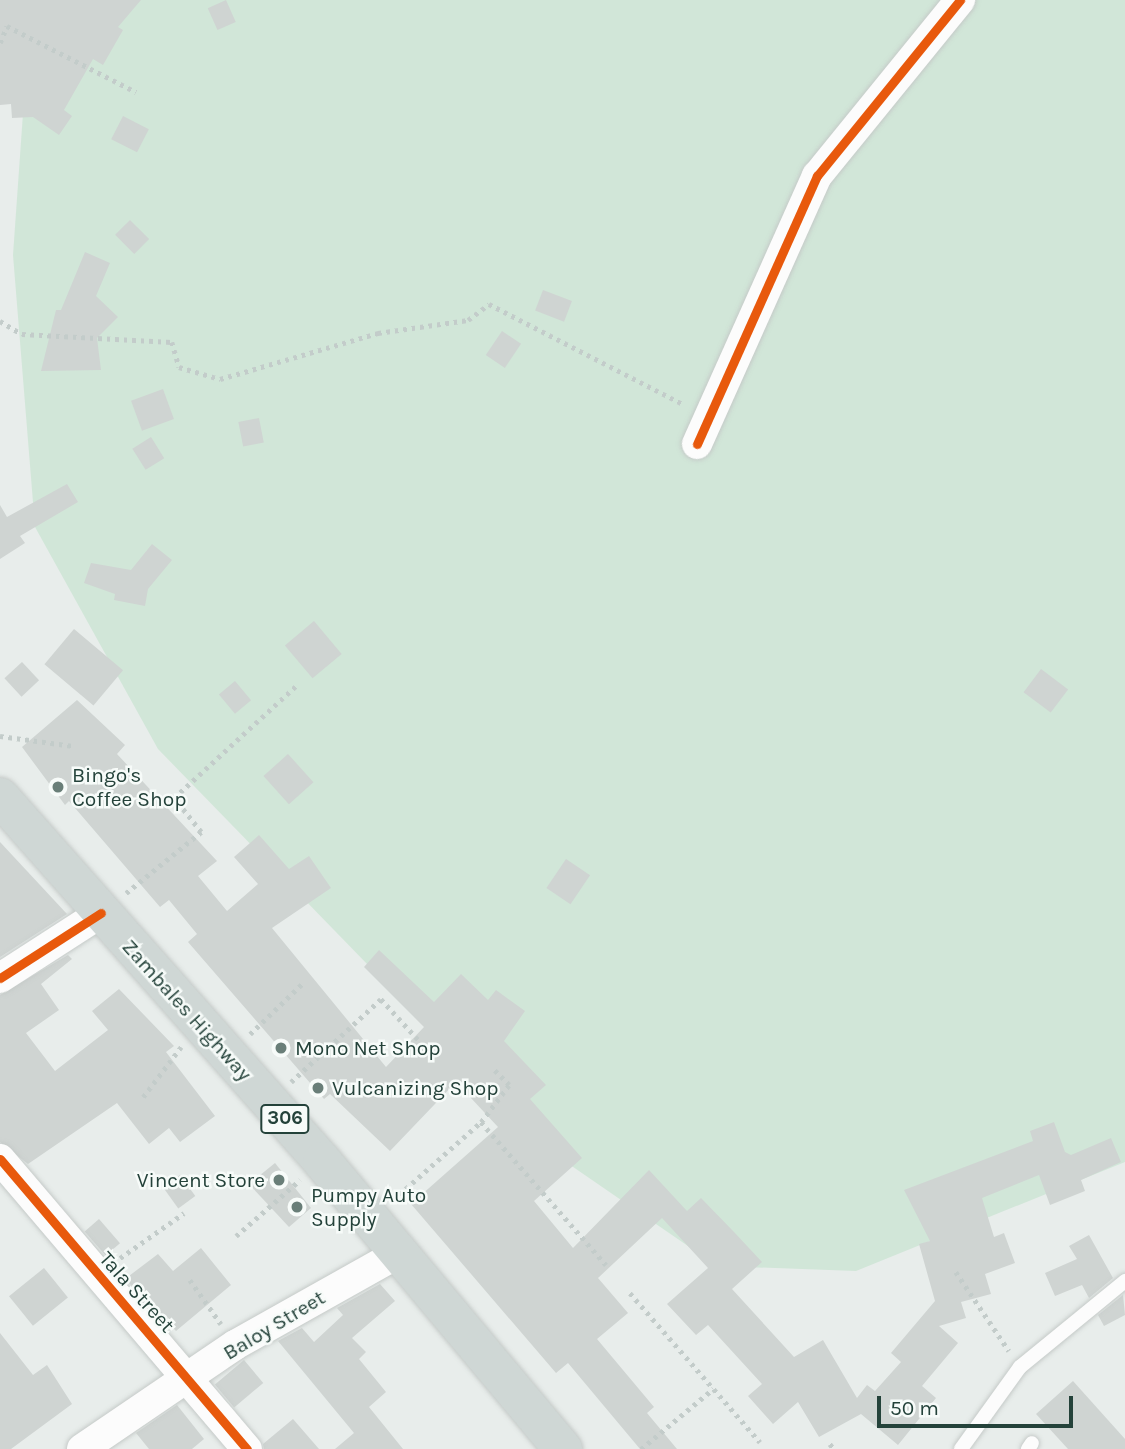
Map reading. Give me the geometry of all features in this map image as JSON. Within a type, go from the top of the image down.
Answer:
[{"type":"main road","name":"Zambales Highway","points":[[0,797],[322,1161],[563,1449]]},
{"type":"street","points":[[696,444],[817,176],[960,0]]},
{"type":"street","points":[[0,978],[101,913]]},
{"type":"street","name":"Tala Street","points":[[0,1159],[93,1270],[191,1380],[247,1449]]},
{"type":"street","name":"Baloy Street","points":[[82,1449],[191,1380],[236,1345],[400,1253]]},
{"type":"lane","points":[[961,1449],[1020,1367],[1125,1282]]},
{"type":"path","points":[[0,43],[7,26],[136,92]]},
{"type":"path","points":[[0,321],[22,334],[172,342],[179,367],[220,379],[377,333],[468,320],[489,304],[708,417]]},
{"type":"path","points":[[101,913],[201,832],[174,798],[298,684]]},
{"type":"path","points":[[0,736],[73,746]]},
{"type":"path","points":[[227,1056],[304,982]]},
{"type":"path","points":[[270,1101],[381,999],[425,1047]]},
{"type":"path","points":[[144,1097],[199,1024]]},
{"type":"path","points":[[371,1219],[481,1122],[509,1085],[494,1069]]},
{"type":"path","points":[[481,1122],[607,1265]]},
{"type":"path","points":[[236,1236],[322,1161]]},
{"type":"path","points":[[93,1270],[184,1213]]},
{"type":"path","points":[[956,1272],[1020,1367]]},
{"type":"path","points":[[190,1280],[236,1345]]},
{"type":"path","points":[[630,1293],[760,1442]]},
{"type":"path","points":[[641,1449],[713,1389]]},
{"type":"green space","points":[[31,0],[1125,0],[1125,1162],[856,1271],[717,1266],[547,1149],[158,749],[35,527],[13,255]]},
{"type":"building","points":[[0,0],[141,0],[118,27],[123,30],[103,65],[93,59],[64,110],[72,116],[59,135],[33,117],[12,118],[11,104],[0,105]]},
{"type":"building","points":[[226,0],[236,22],[217,30],[208,8]]},
{"type":"building","points":[[123,116],[149,129],[137,152],[111,139]]},
{"type":"building","points":[[130,220],[149,239],[134,254],[115,235]]},
{"type":"building","points":[[85,252],[110,263],[96,296],[118,317],[97,338],[101,370],[41,371],[56,310],[61,310]]},
{"type":"building","points":[[543,290],[572,301],[564,322],[535,311]]},
{"type":"building","points":[[502,331],[521,344],[505,368],[486,355]]},
{"type":"building","points":[[163,389],[174,419],[142,431],[131,401]]},
{"type":"building","points":[[259,418],[264,443],[243,447],[238,422]]},
{"type":"building","points":[[151,437],[164,458],[146,470],[132,449]]},
{"type":"building","points":[[67,484],[78,502],[20,536],[25,543],[0,559],[0,505],[7,517]]},
{"type":"building","points":[[152,544],[172,560],[148,589],[145,606],[114,600],[115,594],[84,583],[91,563],[131,570]]},
{"type":"building","points":[[314,621],[342,654],[313,678],[285,645]]},
{"type":"building","points":[[74,629],[123,670],[93,705],[44,664]]},
{"type":"building","points":[[22,662],[39,680],[21,697],[4,678]]},
{"type":"building","points":[[1041,669],[1068,689],[1051,713],[1024,692]]},
{"type":"building","points":[[235,681],[251,700],[235,714],[219,694]]},
{"type":"building","points":[[77,700],[125,745],[117,754],[217,861],[198,876],[227,911],[258,884],[234,857],[259,835],[289,869],[309,856],[331,888],[272,928],[386,1067],[424,1027],[364,967],[379,950],[434,1002],[461,974],[488,1000],[496,990],[525,1011],[504,1041],[546,1085],[530,1099],[582,1158],[534,1201],[573,1248],[649,1170],[687,1211],[701,1198],[762,1262],[732,1289],[794,1357],[823,1340],[857,1398],[867,1385],[875,1391],[901,1362],[891,1353],[935,1301],[919,1244],[930,1241],[904,1190],[1033,1141],[1030,1131],[1054,1122],[1065,1152],[1071,1155],[1111,1138],[1121,1162],[1081,1180],[1085,1191],[1050,1205],[1039,1175],[982,1198],[994,1237],[1004,1233],[1015,1263],[985,1274],[991,1294],[961,1302],[966,1318],[939,1326],[958,1343],[922,1386],[936,1398],[898,1445],[861,1414],[819,1437],[798,1402],[773,1424],[748,1396],[762,1384],[708,1325],[696,1335],[667,1304],[708,1268],[662,1218],[598,1278],[628,1313],[597,1339],[654,1407],[647,1413],[677,1449],[640,1449],[568,1363],[556,1373],[411,1204],[498,1127],[456,1082],[390,1151],[330,1094],[324,1099],[188,942],[197,934],[169,900],[160,907],[69,801],[65,805],[22,747]]},
{"type":"building","points":[[288,754],[313,782],[289,804],[263,776]]},
{"type":"building","points":[[0,842],[67,914],[0,957]]},
{"type":"building","points":[[566,859],[590,875],[570,904],[546,888]]},
{"type":"building","points":[[68,955],[72,959],[41,984],[59,1010],[26,1033],[55,1071],[108,1030],[92,1011],[119,989],[174,1046],[166,1052],[215,1116],[180,1142],[169,1128],[149,1144],[117,1103],[28,1164],[0,1142],[0,995]]},
{"type":"building","points":[[275,1163],[311,1208],[289,1227],[249,1184]]},
{"type":"building","points":[[180,1175],[195,1196],[178,1208],[163,1187]]},
{"type":"building","points":[[99,1219],[120,1243],[106,1256],[85,1231]]},
{"type":"building","points":[[1089,1235],[1113,1278],[1089,1298],[1082,1285],[1055,1296],[1045,1273],[1077,1259],[1069,1246]]},
{"type":"building","points":[[201,1248],[231,1285],[176,1331],[125,1279],[158,1254],[173,1271]]},
{"type":"building","points":[[44,1268],[68,1298],[33,1326],[9,1296]]},
{"type":"building","points":[[380,1284],[395,1301],[352,1338],[366,1352],[359,1359],[386,1392],[369,1407],[403,1449],[335,1449],[354,1433],[278,1341],[302,1328],[314,1342],[343,1315],[337,1308]]},
{"type":"building","points":[[1123,1295],[1125,1315],[1104,1326],[1098,1315]]},
{"type":"building","points":[[0,1333],[33,1375],[47,1365],[72,1404],[11,1449],[0,1449]]},
{"type":"building","points":[[244,1360],[263,1383],[234,1407],[215,1384]]},
{"type":"building","points":[[1073,1381],[1125,1439],[1125,1449],[1068,1449],[1036,1414]]},
{"type":"building","points":[[177,1405],[204,1439],[192,1449],[149,1449],[136,1433]]},
{"type":"building","points":[[293,1419],[319,1449],[264,1449],[263,1444]]},
{"type":"cycle path","points":[[697,444],[817,176],[960,0]]},
{"type":"cycle path","points":[[0,978],[101,913]]},
{"type":"cycle path","points":[[0,1159],[247,1449]]},
{"type":"place","name":"Bingo's Coffee Shop","points":[[58,787]]},
{"type":"place","name":"Mono Net Shop","points":[[281,1048]]},
{"type":"place","name":"Vulcanizing Shop","points":[[318,1088]]},
{"type":"place","name":"Vincent Store","points":[[279,1180]]},
{"type":"place","name":"Pumpy Auto Supply","points":[[297,1207]]}]
